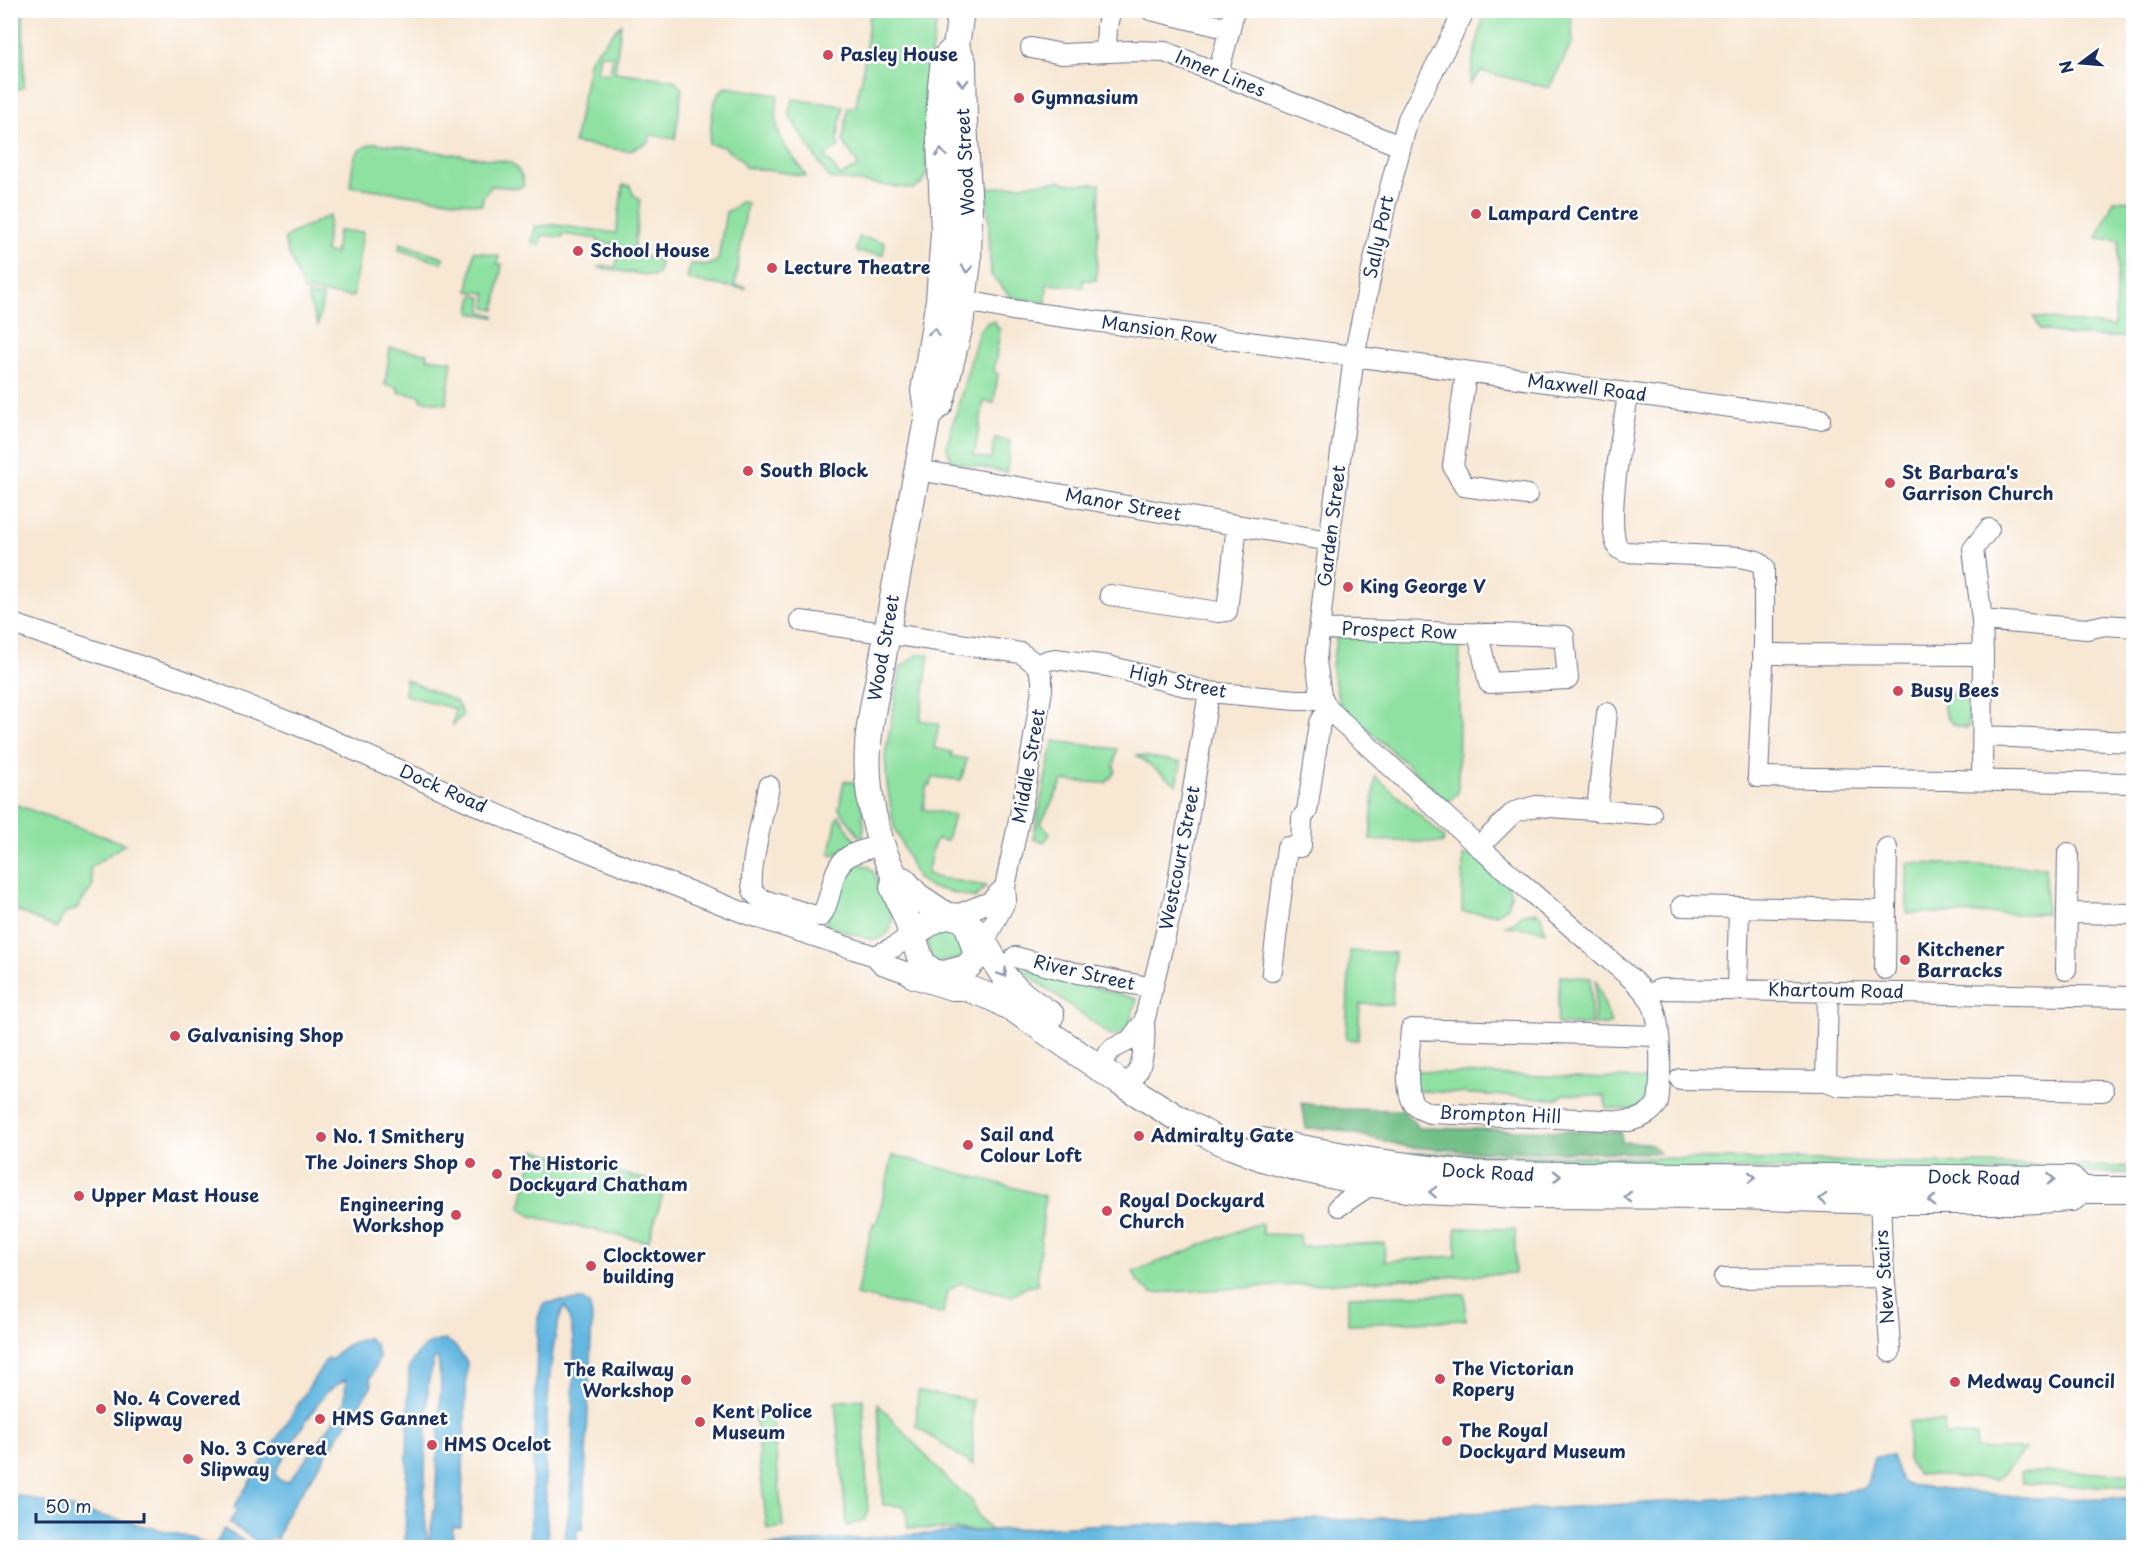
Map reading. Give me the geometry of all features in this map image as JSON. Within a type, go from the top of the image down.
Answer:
[{"type":"main road","name":"Wood Street","points":[[913,934],[893,887],[896,879],[881,845],[871,799],[868,746],[886,633],[928,414],[940,404],[951,302],[968,262],[969,210],[963,62],[956,47],[962,10]]},
{"type":"main road","name":"Wood Street","points":[[951,302],[942,273],[944,212],[940,141],[941,85],[944,59],[956,47]]},
{"type":"main road","points":[[944,212],[969,210]]},
{"type":"main road","name":"Wood Street","points":[[896,879],[903,880],[917,896],[963,925]]},
{"type":"main road","points":[[932,922],[963,925],[976,952],[974,960],[966,968],[930,974],[922,963],[913,934],[932,922]]},
{"type":"main road","name":"Dock Road","points":[[963,925],[1017,989],[1137,1074],[1202,1115],[1237,1133],[1421,1191],[1522,1196],[1737,1196],[1882,1189],[1973,1190],[2072,1179],[2082,1190],[2133,1190]]},
{"type":"main road","name":"Dock Road","points":[[930,974],[958,982],[964,987],[993,998],[1015,1010],[1121,1083],[1200,1131],[1262,1158],[1363,1171]]},
{"type":"street","points":[[1106,52],[1110,10]]},
{"type":"street","points":[[1151,10],[1232,20],[1218,73]]},
{"type":"street","name":"Sally Port","points":[[1354,357],[1385,207],[1408,118],[1465,10]]},
{"type":"street","name":"Inner Lines","points":[[1031,48],[1062,54],[1165,52],[1400,146]]},
{"type":"street","name":"Mansion Row","points":[[951,302],[982,304],[1354,357]]},
{"type":"street","name":"Maxwell Road","points":[[1354,357],[1820,419]]},
{"type":"street","name":"Garden Street","points":[[1325,703],[1316,660],[1354,357]]},
{"type":"street","points":[[1466,373],[1453,466],[1464,486],[1527,495]]},
{"type":"street","points":[[1628,394],[1613,517],[1613,535],[1619,550],[1740,557],[1757,561],[1764,567],[1758,777],[2133,783]]},
{"type":"street","name":"Manor Street","points":[[918,470],[1329,542]]},
{"type":"street","points":[[1110,595],[1218,612],[1227,611],[1237,525]]},
{"type":"street","points":[[1982,780],[1984,736],[1982,620],[1973,549],[1989,529]]},
{"type":"street","points":[[1982,620],[2087,629],[2105,625],[2133,627]]},
{"type":"street","points":[[801,621],[1021,653],[1036,665]]},
{"type":"street","name":"Dock Road","points":[[10,623],[193,684],[312,730],[521,825],[747,914],[874,956],[882,964],[930,974]]},
{"type":"street","name":"Prospect Row","points":[[1320,629],[1478,633],[1564,636],[1568,679],[1489,683],[1478,633]]},
{"type":"street","points":[[1763,654],[1983,655]]},
{"type":"street","name":"High Street","points":[[1036,665],[1053,659],[1108,666],[1209,692],[1325,703]]},
{"type":"street","name":"Middle Street","points":[[963,925],[1006,900],[1005,886],[1023,802],[1042,690],[1042,678],[1036,665]]},
{"type":"street","name":"Westcourt Street","points":[[1137,1074],[1141,1066],[1145,1041],[1144,1022],[1177,887],[1209,692]]},
{"type":"street","points":[[1272,970],[1287,847],[1301,848],[1302,818],[1307,812],[1325,703]]},
{"type":"street","name":"Brompton Hill","points":[[1325,703],[1479,847],[1611,961],[1648,997],[1656,1012],[1658,1036],[1658,1103],[1642,1118],[1629,1121],[1430,1113],[1414,1104],[1408,1086],[1402,1028],[1658,1036]]},
{"type":"street","points":[[1597,811],[1607,713]]},
{"type":"street","points":[[1984,736],[2133,742]]},
{"type":"street","points":[[769,786],[752,871],[752,886],[756,896],[821,916],[828,906],[839,865],[850,855],[881,845]]},
{"type":"street","points":[[1479,847],[1514,812],[1536,806],[1651,814]]},
{"type":"street","points":[[1885,969],[1887,848]]},
{"type":"street","points":[[2066,970],[2068,853]]},
{"type":"street","points":[[963,925],[1005,886]]},
{"type":"street","points":[[1682,906],[1886,911]]},
{"type":"street","points":[[1737,990],[1739,907]]},
{"type":"street","points":[[2067,913],[2133,914]]},
{"type":"street","points":[[874,956],[894,947],[913,934]]},
{"type":"street","name":"River Street","points":[[1015,957],[1072,972],[1153,988]]},
{"type":"street","name":"Khartoum Road","points":[[1648,997],[1660,989],[2133,997]]},
{"type":"street","points":[[1826,1082],[1828,991]]},
{"type":"street","name":"Westcourt Street","points":[[1108,1054],[1112,1049],[1130,1040],[1144,1022]]},
{"type":"street","points":[[1680,1079],[1826,1082],[1840,1086],[2103,1091]]},
{"type":"street","name":"New Stairs","points":[[1882,1189],[1883,1277],[1889,1318],[1890,1352]]},
{"type":"street","points":[[1724,1278],[1883,1277]]},
{"type":"green space","points":[[11,10],[23,11],[24,86],[11,90]]},
{"type":"green space","points":[[1485,10],[1520,11],[1526,14],[1529,11],[1571,11],[1573,41],[1549,88],[1481,71],[1470,84],[1473,60]]},
{"type":"green space","points":[[912,11],[939,11],[926,97],[926,176],[922,183],[913,189],[829,178],[790,117],[789,111],[793,99],[843,106],[837,141],[839,146],[825,156],[840,176],[859,166],[843,141],[848,107],[856,107],[862,79],[870,12],[910,18]]},
{"type":"green space","points":[[2013,11],[2072,11],[2026,17]]},
{"type":"green space","points":[[621,24],[615,72],[674,80],[682,89],[675,139],[650,135],[649,142],[629,151],[574,143],[590,59]],"holes":[[[600,54],[613,56],[610,74],[597,72]]]},
{"type":"green space","points":[[726,87],[778,95],[776,116],[780,135],[786,148],[806,176],[745,167],[740,158],[726,147],[709,144],[714,104]]},
{"type":"green space","points":[[375,143],[510,162],[520,172],[523,186],[519,188],[492,186],[483,196],[482,205],[350,186],[354,158],[361,149]]},
{"type":"green space","points":[[1061,181],[1070,184],[1100,184],[1096,280],[1083,280],[1083,287],[1047,284],[1046,303],[1012,298],[991,275],[987,186],[990,188]]},
{"type":"green space","points":[[623,185],[630,186],[633,194],[640,200],[634,248],[641,256],[659,259],[658,274],[653,276],[599,268],[600,265],[616,267],[619,245],[598,242],[598,239],[563,234],[562,237],[542,235],[540,245],[532,243],[535,226],[555,225],[616,233]]},
{"type":"green space","points":[[2114,200],[2133,201],[2133,338],[2069,335],[2040,329],[2034,317],[2114,327],[2119,240],[2097,238]]},
{"type":"green space","points":[[740,202],[747,203],[735,285],[746,287],[745,289],[691,281],[687,278],[691,264],[710,265],[718,260],[726,212]]},
{"type":"green space","points":[[330,215],[325,252],[335,254],[338,231],[363,232],[353,297],[304,291],[285,244],[285,238],[289,235]]},
{"type":"green space","points":[[859,237],[885,242],[883,255],[858,252],[856,250]]},
{"type":"green space","points":[[400,243],[443,257],[442,263],[399,250]]},
{"type":"green space","points":[[474,251],[499,256],[497,264],[502,264],[495,310],[486,308],[486,293],[468,291]]},
{"type":"green space","points":[[473,295],[482,297],[482,312],[494,315],[494,317],[470,313]]},
{"type":"green space","points":[[307,296],[323,297],[318,325]]},
{"type":"green space","points":[[993,321],[1000,330],[994,371],[998,374],[994,403],[984,401],[974,456],[991,459],[995,438],[1010,441],[1007,472],[957,463],[949,456],[947,445],[979,331],[988,322]]},
{"type":"green space","points":[[390,348],[427,353],[427,358],[452,361],[446,404],[421,400],[421,396],[398,392],[398,387],[385,385]]},
{"type":"green space","points":[[1337,633],[1460,636],[1458,793],[1448,802],[1339,703],[1332,667]]},
{"type":"green space","points":[[919,654],[929,654],[920,720],[939,724],[934,748],[952,752],[951,756],[967,759],[961,780],[934,777],[930,785],[927,785],[923,809],[954,815],[947,841],[937,839],[933,847],[927,873],[934,877],[986,886],[975,898],[930,887],[918,879],[894,827],[885,756],[901,667]]},
{"type":"green space","points":[[405,679],[456,701],[463,715],[453,725],[455,709],[405,695]]},
{"type":"green space","points":[[1956,692],[1969,692],[1968,728],[1952,723],[1944,711],[1944,699]]},
{"type":"green space","points":[[1053,741],[1117,749],[1114,767],[1116,771],[1106,783],[1063,781],[1041,823],[1050,834],[1044,842],[1033,839]]},
{"type":"green space","points":[[1136,755],[1181,762],[1177,785]]},
{"type":"green space","points":[[1375,776],[1444,837],[1443,843],[1370,840]]},
{"type":"green space","points":[[844,781],[860,783],[863,837],[859,836],[839,809]]},
{"type":"green space","points":[[11,803],[125,844],[90,868],[93,886],[76,909],[65,913],[56,928],[11,908]]},
{"type":"green space","points":[[839,816],[855,840],[832,856],[830,853]]},
{"type":"green space","points":[[1463,856],[1472,856],[1507,883],[1511,894],[1508,907],[1496,914],[1462,912]]},
{"type":"green space","points":[[1907,863],[2045,867],[2046,914],[1907,913]]},
{"type":"green space","points":[[853,864],[863,864],[871,869],[888,904],[892,924],[886,935],[880,939],[868,939],[825,925],[842,877]]},
{"type":"green space","points":[[1536,912],[1541,916],[1545,932],[1505,926],[1517,920],[1521,915]]},
{"type":"green space","points":[[942,925],[962,931],[964,958],[933,963],[926,938]]},
{"type":"green space","points":[[1350,951],[1395,953],[1392,1005],[1360,1004],[1358,1040],[1346,1039]]},
{"type":"green space","points":[[1017,967],[1137,999],[1127,1031],[1112,1036]]},
{"type":"green space","points":[[1560,976],[1591,978],[1591,1025],[1557,1024]]},
{"type":"green space","points":[[1596,979],[1611,1023],[1606,1025],[1594,1025]]},
{"type":"green space","points":[[1409,1070],[1648,1079],[1642,1103],[1638,1107],[1618,1109],[1607,1108],[1604,1096],[1565,1094],[1556,1099],[1409,1090]]},
{"type":"green space","points":[[1302,1103],[1340,1109],[1402,1110],[1419,1128],[1621,1132],[1622,1142],[1648,1143],[1660,1153],[1467,1151],[1408,1147],[1340,1130],[1306,1128]]},
{"type":"green space","points":[[534,1150],[666,1185],[648,1242],[531,1216],[520,1207]]},
{"type":"green space","points":[[1408,1153],[2133,1167],[2134,1173],[1491,1167]]},
{"type":"green space","points":[[893,1155],[1045,1196],[1037,1285],[1026,1287],[1012,1296],[960,1283],[947,1292],[943,1314],[856,1295],[873,1223],[877,1223]]},
{"type":"green space","points":[[1262,1224],[1262,1234],[1299,1235],[1300,1246],[1384,1243],[1385,1261],[1456,1256],[1456,1228],[1515,1229],[1515,1273],[1152,1293],[1138,1282],[1133,1272],[1253,1225]]},
{"type":"green space","points":[[1465,1294],[1466,1320],[1348,1324],[1348,1296]]},
{"type":"green space","points":[[918,1391],[972,1400],[973,1465],[916,1426]]},
{"type":"green space","points":[[863,1399],[868,1514],[864,1520],[847,1526],[835,1402]]},
{"type":"green space","points":[[878,1404],[952,1484],[972,1501],[977,1514],[990,1530],[1111,1524],[1121,1526],[1309,1519],[1351,1520],[1840,1492],[1863,1489],[1867,1486],[1874,1457],[1892,1456],[1901,1481],[1907,1485],[2043,1499],[2134,1498],[1296,1548],[752,1548],[979,1531],[908,1528],[906,1512],[902,1506],[883,1505]]},
{"type":"green space","points":[[772,1410],[783,1527],[767,1529],[754,1411]]},
{"type":"green space","points":[[1909,1422],[1944,1422],[1944,1435],[1976,1435],[1976,1449],[2026,1449],[1997,1480],[1917,1474],[1907,1460]]},
{"type":"green space","points":[[2021,1472],[2133,1473],[2133,1486],[2065,1486],[2022,1483]]},
{"type":"water","points":[[582,1300],[589,1304],[592,1316],[583,1529],[577,1529],[577,1547],[530,1547],[538,1318],[543,1304]],"holes":[[[565,1306],[569,1318],[574,1356],[570,1494],[563,1546],[550,1546],[546,1497],[549,1385],[558,1323]]]},
{"type":"water","points":[[368,1338],[375,1344],[379,1358],[370,1379],[372,1385],[285,1517],[277,1539],[271,1538],[264,1546],[229,1523],[237,1510],[234,1507],[327,1358],[332,1360],[343,1348]],"holes":[[[346,1379],[344,1402],[327,1431],[292,1477],[287,1482],[279,1480],[275,1473],[297,1434],[326,1392]]]},
{"type":"water","points":[[446,1340],[454,1345],[467,1362],[461,1527],[453,1527],[452,1547],[428,1547],[405,1547],[409,1368],[423,1348]],"holes":[[[436,1358],[441,1384],[435,1505],[428,1547],[424,1504],[428,1384]]]},
{"type":"water","points":[[1892,1456],[1901,1481],[1907,1485],[2043,1499],[2133,1498],[2133,1547],[752,1547],[873,1537],[1111,1524],[1121,1526],[1309,1519],[1351,1520],[1840,1492],[1863,1489],[1867,1486],[1874,1457]]},
{"type":"water","points":[[11,1494],[194,1538],[211,1546],[217,1542],[224,1529],[254,1547],[11,1547]]},
{"type":"place","name":"Pasley House","points":[[828,55]]},
{"type":"place","name":"Gymnasium","points":[[1019,98]]},
{"type":"place","name":"Lampard Centre","points":[[1476,214]]},
{"type":"place","name":"School House","points":[[578,251]]},
{"type":"place","name":"Lecture Theatre","points":[[772,268]]},
{"type":"place","name":"South Block","points":[[748,471]]},
{"type":"place","name":"St Barbara's Garrison Church","points":[[1890,483]]},
{"type":"place","name":"King George V","points":[[1348,587]]},
{"type":"place","name":"Busy Bees","points":[[1898,691]]},
{"type":"place","name":"Kitchener Barracks","points":[[1905,960]]},
{"type":"place","name":"Galvanising Shop","points":[[175,1036]]},
{"type":"place","name":"Admiralty Gate","points":[[1139,1136]]},
{"type":"place","name":"No. 1 Smithery","points":[[321,1137]]},
{"type":"place","name":"Sail and Colour Loft","points":[[968,1145]]},
{"type":"place","name":"The Joiners Shop","points":[[470,1163]]},
{"type":"place","name":"The Historic Dockyard Chatham","points":[[497,1174]]},
{"type":"place","name":"Upper Mast House","points":[[79,1196]]},
{"type":"place","name":"Royal Dockyard Church","points":[[1107,1211]]},
{"type":"place","name":"Engineering Workshop","points":[[456,1215]]},
{"type":"place","name":"Clocktower building","points":[[591,1266]]},
{"type":"place","name":"The Victorian Ropery","points":[[1440,1379]]},
{"type":"place","name":"The Railway Workshop","points":[[686,1380]]},
{"type":"place","name":"Medway Council","points":[[1955,1382]]},
{"type":"place","name":"No. 4 Covered Slipway","points":[[101,1409]]},
{"type":"place","name":"HMS Gannet","points":[[320,1419]]},
{"type":"place","name":"Kent Police Museum","points":[[700,1422]]},
{"type":"place","name":"The Royal Dockyard Museum","points":[[1447,1441]]},
{"type":"place","name":"HMS Ocelot","points":[[432,1445]]},
{"type":"place","name":"No. 3 Covered Slipway","points":[[188,1459]]}]
